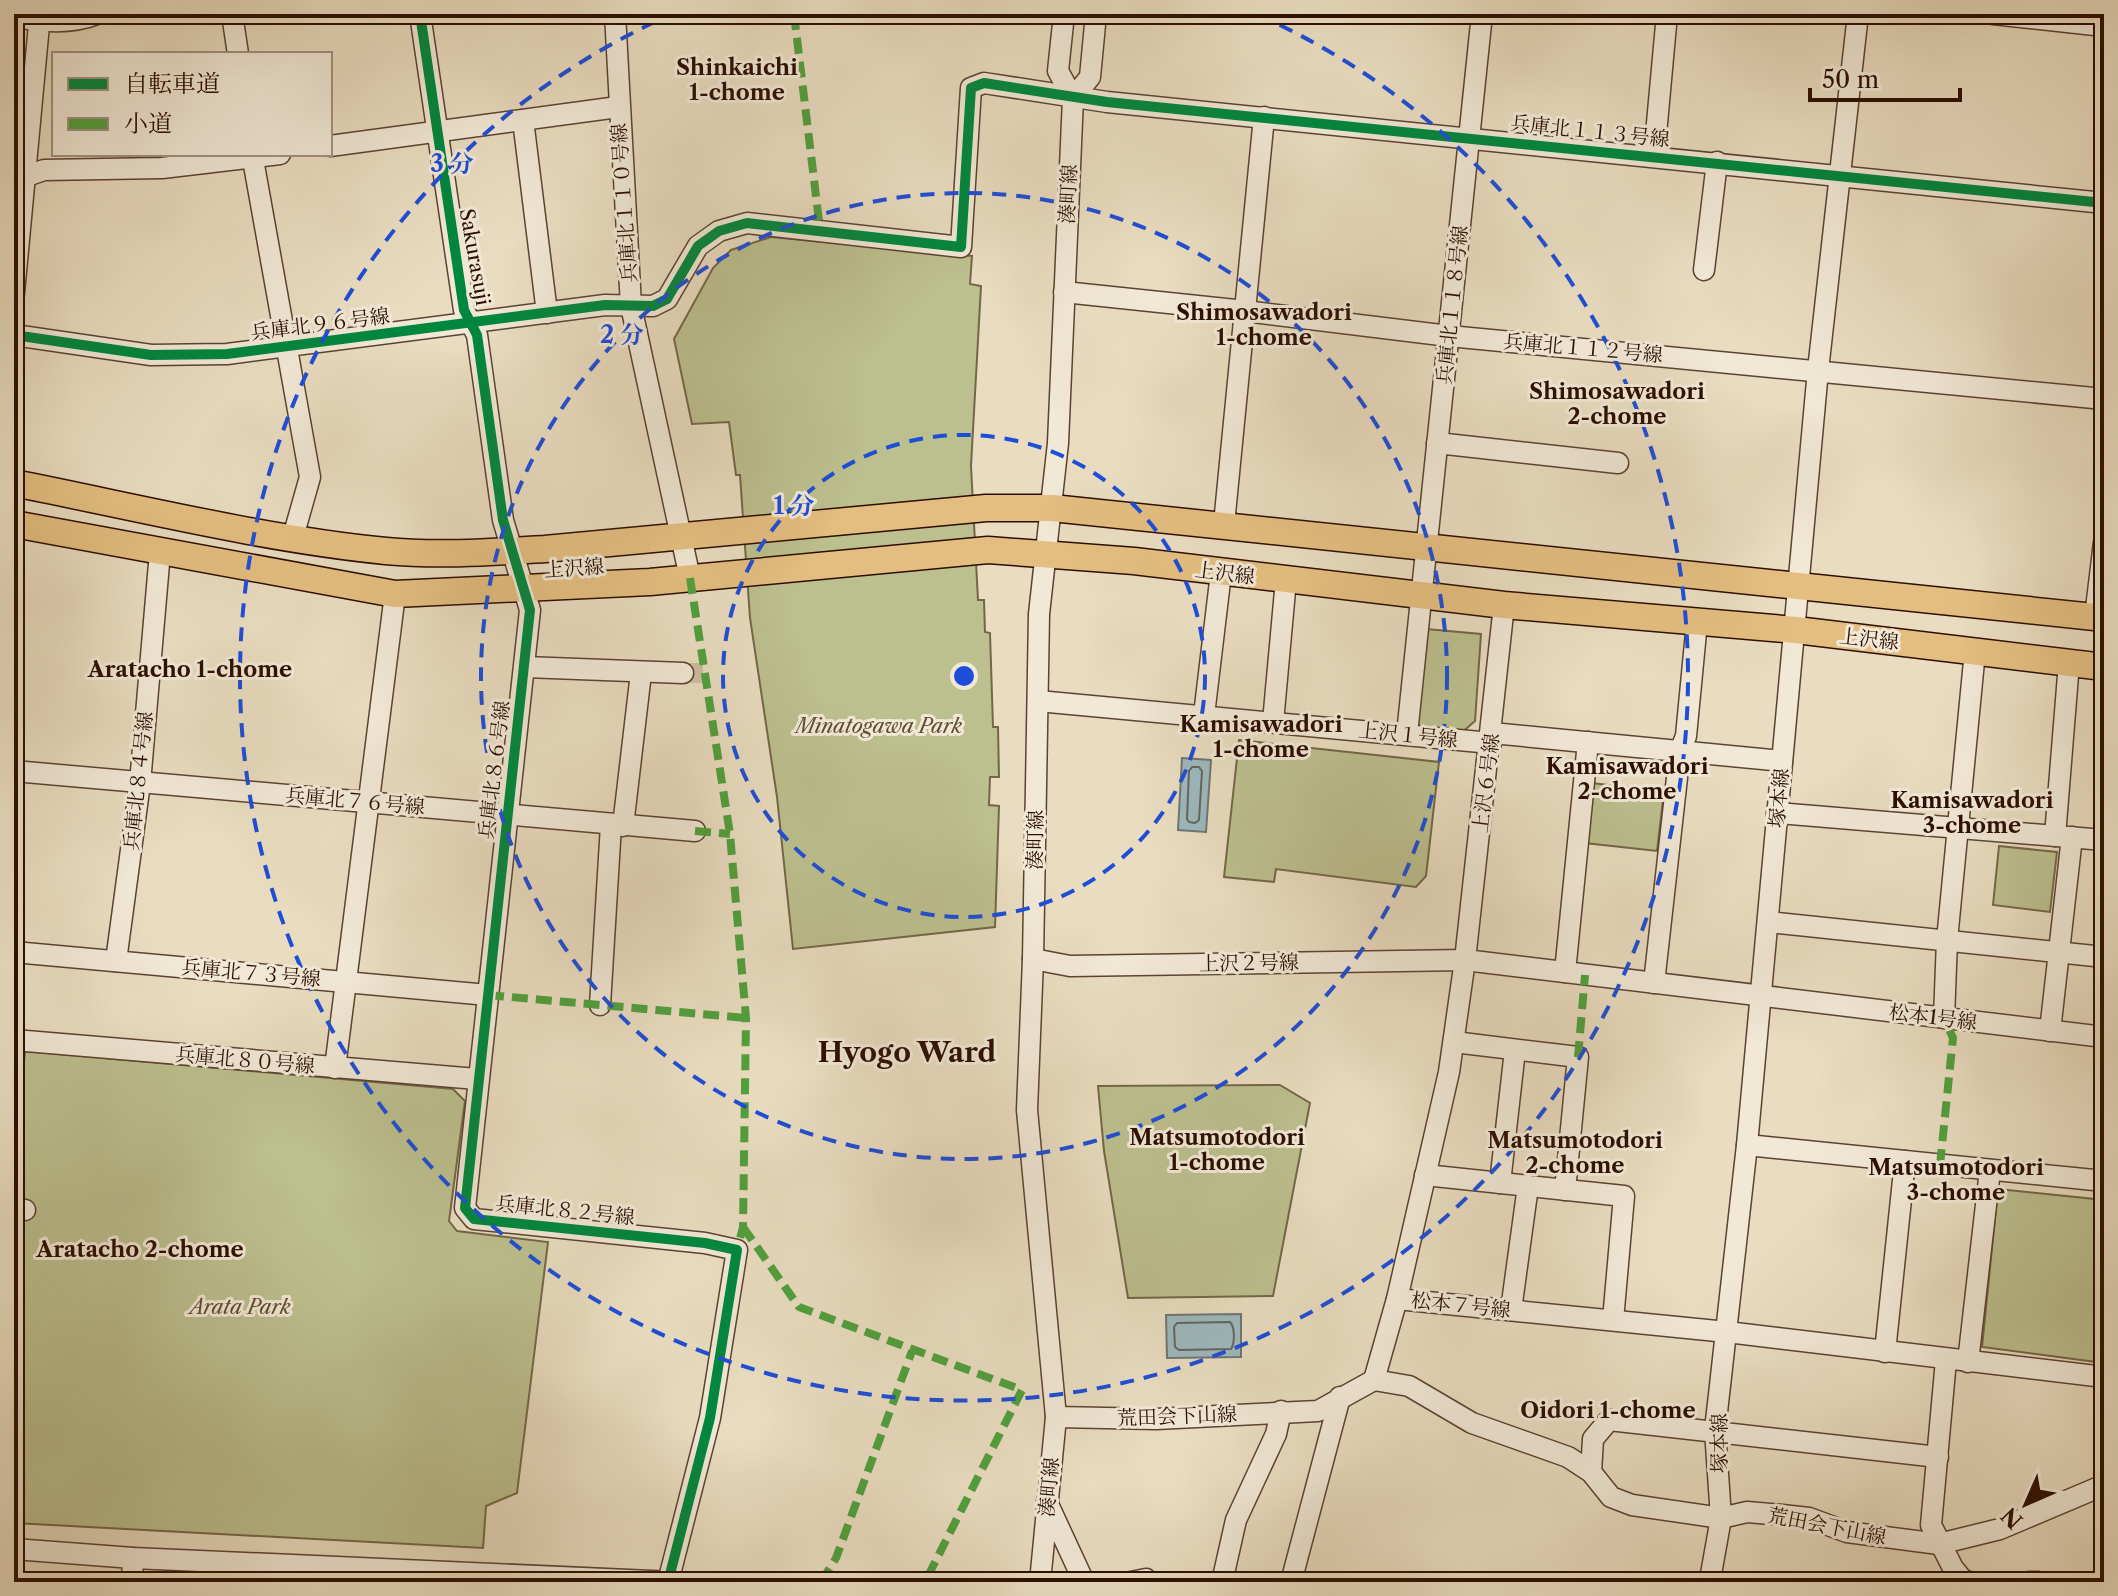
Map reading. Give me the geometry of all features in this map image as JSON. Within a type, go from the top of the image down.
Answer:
[{"type":"main road","name":"上沢線","points":[[14,483],[293,537],[388,551],[513,551],[986,508],[1052,508],[2100,618]]},
{"type":"main road","name":"上沢線","points":[[14,524],[395,594],[690,578],[988,550],[1134,561],[1504,605],[1796,630],[2104,667]]},
{"type":"street","points":[[14,17],[78,21],[97,14]]},
{"type":"street","points":[[232,14],[238,52]]},
{"type":"street","name":"Sakurasuji","points":[[420,14],[464,310],[477,335],[503,520],[513,551]]},
{"type":"street","name":"兵庫北１１０号線","points":[[615,14],[631,306],[690,578]]},
{"type":"street","name":"湊町線","points":[[1040,1582],[1056,1417],[1027,1110],[1039,614],[1058,443],[1073,98],[1058,71],[1064,14]]},
{"type":"street","name":"湊町線","points":[[1073,98],[1090,77],[1096,14]]},
{"type":"street","name":"兵庫北１１８号線","points":[[1407,734],[1482,14]]},
{"type":"street","points":[[1654,156],[1667,14]]},
{"type":"street","name":"塚本線","points":[[1712,1582],[1721,1518],[1715,1430],[1747,1145],[1818,370],[1858,14]]},
{"type":"street","points":[[1993,14],[2104,26]]},
{"type":"street","points":[[14,293],[24,98],[40,17]]},
{"type":"street","name":"兵庫北１１３号線","points":[[818,230],[961,247],[971,88],[984,83],[1073,98],[2104,203]]},
{"type":"street","points":[[332,146],[618,107]]},
{"type":"street","points":[[1224,524],[1264,117]]},
{"type":"street","points":[[523,120],[547,313]]},
{"type":"street","points":[[20,177],[44,170],[162,168],[252,156],[310,477],[293,537]]},
{"type":"street","points":[[1704,270],[1717,162]]},
{"type":"street","name":"兵庫北９６号線","points":[[14,335],[151,355],[227,354],[605,305],[653,306],[667,299],[698,246],[719,231],[747,223],[818,230]]},
{"type":"street","name":"兵庫北１１２号線","points":[[1064,292],[1449,336],[2104,399]]},
{"type":"street","points":[[1437,443],[1618,463]]},
{"type":"street","points":[[2100,618],[2104,542]]},
{"type":"street","name":"兵庫北８６号線","points":[[488,995],[530,610],[513,551]]},
{"type":"street","name":"兵庫北８４号線","points":[[116,961],[140,783],[160,552]]},
{"type":"street","points":[[1204,715],[1221,573]]},
{"type":"street","points":[[1273,722],[1286,580]]},
{"type":"street","points":[[335,1068],[395,594]]},
{"type":"street","name":"上沢６号線","points":[[1465,960],[1504,605]]},
{"type":"street","points":[[1654,983],[1680,751],[1686,736],[1697,622]]},
{"type":"street","points":[[1944,1018],[1947,940],[1975,651]]},
{"type":"street","points":[[2050,1031],[2060,952],[2069,663]]},
{"type":"street","points":[[525,667],[683,673]]},
{"type":"street","points":[[600,1005],[617,825],[641,673]]},
{"type":"street","name":"上沢１号線","points":[[1038,701],[1407,734],[1588,742],[1782,761]]},
{"type":"street","points":[[1565,972],[1588,742]]},
{"type":"street","name":"兵庫北７６号線","points":[[14,771],[695,831]]},
{"type":"street","points":[[1777,813],[2104,840]]},
{"type":"street","points":[[1768,922],[2104,957]]},
{"type":"street","name":"兵庫北７３号線","points":[[14,952],[488,995]]},
{"type":"street","name":"上沢２号線","points":[[1033,959],[1070,966],[1465,960],[1654,983]]},
{"type":"street","name":"松本７号線","points":[[1465,960],[1454,1042],[1397,1299],[1727,1332],[2104,1377]]},
{"type":"street","name":"松本1号線","points":[[1654,983],[2104,1037]]},
{"type":"street","name":"兵庫北８２号線","points":[[488,995],[465,1208],[474,1219],[705,1243],[737,1250],[710,1418],[670,1581]]},
{"type":"street","name":"兵庫北８０号線","points":[[14,1040],[477,1079]]},
{"type":"street","points":[[1454,1042],[1578,1057],[1565,1190]]},
{"type":"street","points":[[1500,1183],[1515,1050]]},
{"type":"street","points":[[1747,1145],[2104,1181]]},
{"type":"street","points":[[1885,1352],[1905,1161]]},
{"type":"street","points":[[1968,1362],[1990,1170]]},
{"type":"street","points":[[1425,1175],[1624,1196],[1613,1320]]},
{"type":"street","points":[[1511,1310],[1528,1186]]},
{"type":"street","points":[[1374,1380],[1397,1299]]},
{"type":"street","points":[[1946,1360],[1931,1525],[1953,1568],[1969,1582]]},
{"type":"street","name":"荒田会下山線","points":[[1056,1417],[1156,1419],[1318,1411],[1374,1380],[1409,1386],[1472,1423],[1568,1457],[1591,1472],[1611,1497],[1632,1505],[1721,1518],[1747,1512],[1809,1518],[1847,1532],[1939,1544],[2000,1529],[2104,1485]]},
{"type":"street","points":[[1291,1582],[1340,1397]]},
{"type":"street","points":[[1222,1582],[1236,1520],[1276,1434],[1281,1411]]},
{"type":"street","points":[[1591,1472],[1593,1439],[1609,1420],[1938,1457]]},
{"type":"street","points":[[1047,1502],[1084,1582]]},
{"type":"street","points":[[14,1549],[311,1574],[670,1581]]},
{"type":"street","points":[[132,1582],[133,1558]]},
{"type":"street","points":[[1131,1582],[1146,1579],[1148,1582]]},
{"type":"street","points":[[2029,1582],[2038,1582]]},
{"type":"green space","name":"Minatogawa Park","points":[[771,237],[972,256],[970,284],[981,286],[971,466],[978,600],[984,600],[985,632],[990,633],[993,727],[998,727],[999,777],[990,777],[989,805],[999,806],[995,927],[793,949],[777,797],[750,618],[740,475],[736,475],[729,422],[692,424],[674,339],[713,268],[731,250]]},
{"type":"green space","points":[[1426,629],[1481,634],[1475,721],[1459,735],[1420,732],[1415,725]]},
{"type":"green space","points":[[1239,740],[1439,762],[1426,876],[1416,887],[1276,869],[1274,882],[1224,877]]},
{"type":"green space","points":[[1592,783],[1664,792],[1657,851],[1585,843]]},
{"type":"green space","points":[[1999,846],[2057,852],[2050,912],[1993,905]]},
{"type":"green space","name":"Arata Park","points":[[25,1051],[453,1089],[465,1101],[449,1221],[457,1231],[548,1242],[517,1493],[486,1506],[483,1548],[14,1523],[14,1162]]},
{"type":"green space","points":[[1280,1085],[1310,1103],[1273,1296],[1128,1298],[1104,1151],[1098,1086]]},
{"type":"green space","points":[[1998,1189],[2104,1200],[2104,1363],[1982,1347]]},
{"type":"water","points":[[1182,758],[1211,760],[1206,832],[1178,830]]},
{"type":"water","points":[[1241,1314],[1241,1357],[1167,1358],[1166,1315]]},
{"type":"tunnel","points":[[683,673],[704,673]]},
{"type":"marked path","points":[[794,14],[819,221]]},
{"type":"marked path","points":[[690,578],[730,834],[746,1018],[743,1227],[737,1250]]},
{"type":"marked path","points":[[695,831],[730,834]]},
{"type":"marked path","points":[[1578,1057],[1585,975]]},
{"type":"marked path","points":[[488,995],[746,1018]]},
{"type":"marked path","points":[[1940,1165],[1953,1038],[1944,1018]]},
{"type":"marked path","points":[[743,1227],[799,1307],[1022,1390],[925,1582]]},
{"type":"marked path","points":[[821,1582],[836,1558],[912,1351]]},
{"type":"cycle path","points":[[420,14],[464,310],[477,335],[503,520],[530,610],[465,1208],[474,1219],[705,1243],[737,1250],[710,1418],[668,1582]]},
{"type":"cycle path","points":[[14,335],[151,355],[227,354],[605,305],[653,306],[667,299],[698,246],[719,231],[747,223],[961,247],[971,88],[984,83],[1107,102],[2104,203]]},
{"type":"district","name":"Shinkaichi 1-chome","points":[[737,80]]},
{"type":"district","name":"Shimosawadori 1-chome","points":[[1264,324]]},
{"type":"district","name":"Shimosawadori 2-chome","points":[[1617,404]]},
{"type":"district","name":"Aratacho 1-chome","points":[[190,669]]},
{"type":"district","name":"Kamisawadori 1-chome","points":[[1261,736]]},
{"type":"district","name":"Kamisawadori 2-chome","points":[[1627,778]]},
{"type":"district","name":"Kamisawadori 3-chome","points":[[1972,812]]},
{"type":"district","name":"Hyogo Ward","points":[[907,1052]]},
{"type":"district","name":"Matsumotodori 1-chome","points":[[1217,1150]]},
{"type":"district","name":"Matsumotodori 2-chome","points":[[1575,1152]]},
{"type":"district","name":"Matsumotodori 3-chome","points":[[1956,1180]]},
{"type":"district","name":"Aratacho 2-chome","points":[[140,1249]]},
{"type":"district","name":"Oidori 1-chome","points":[[1608,1410]]}]
